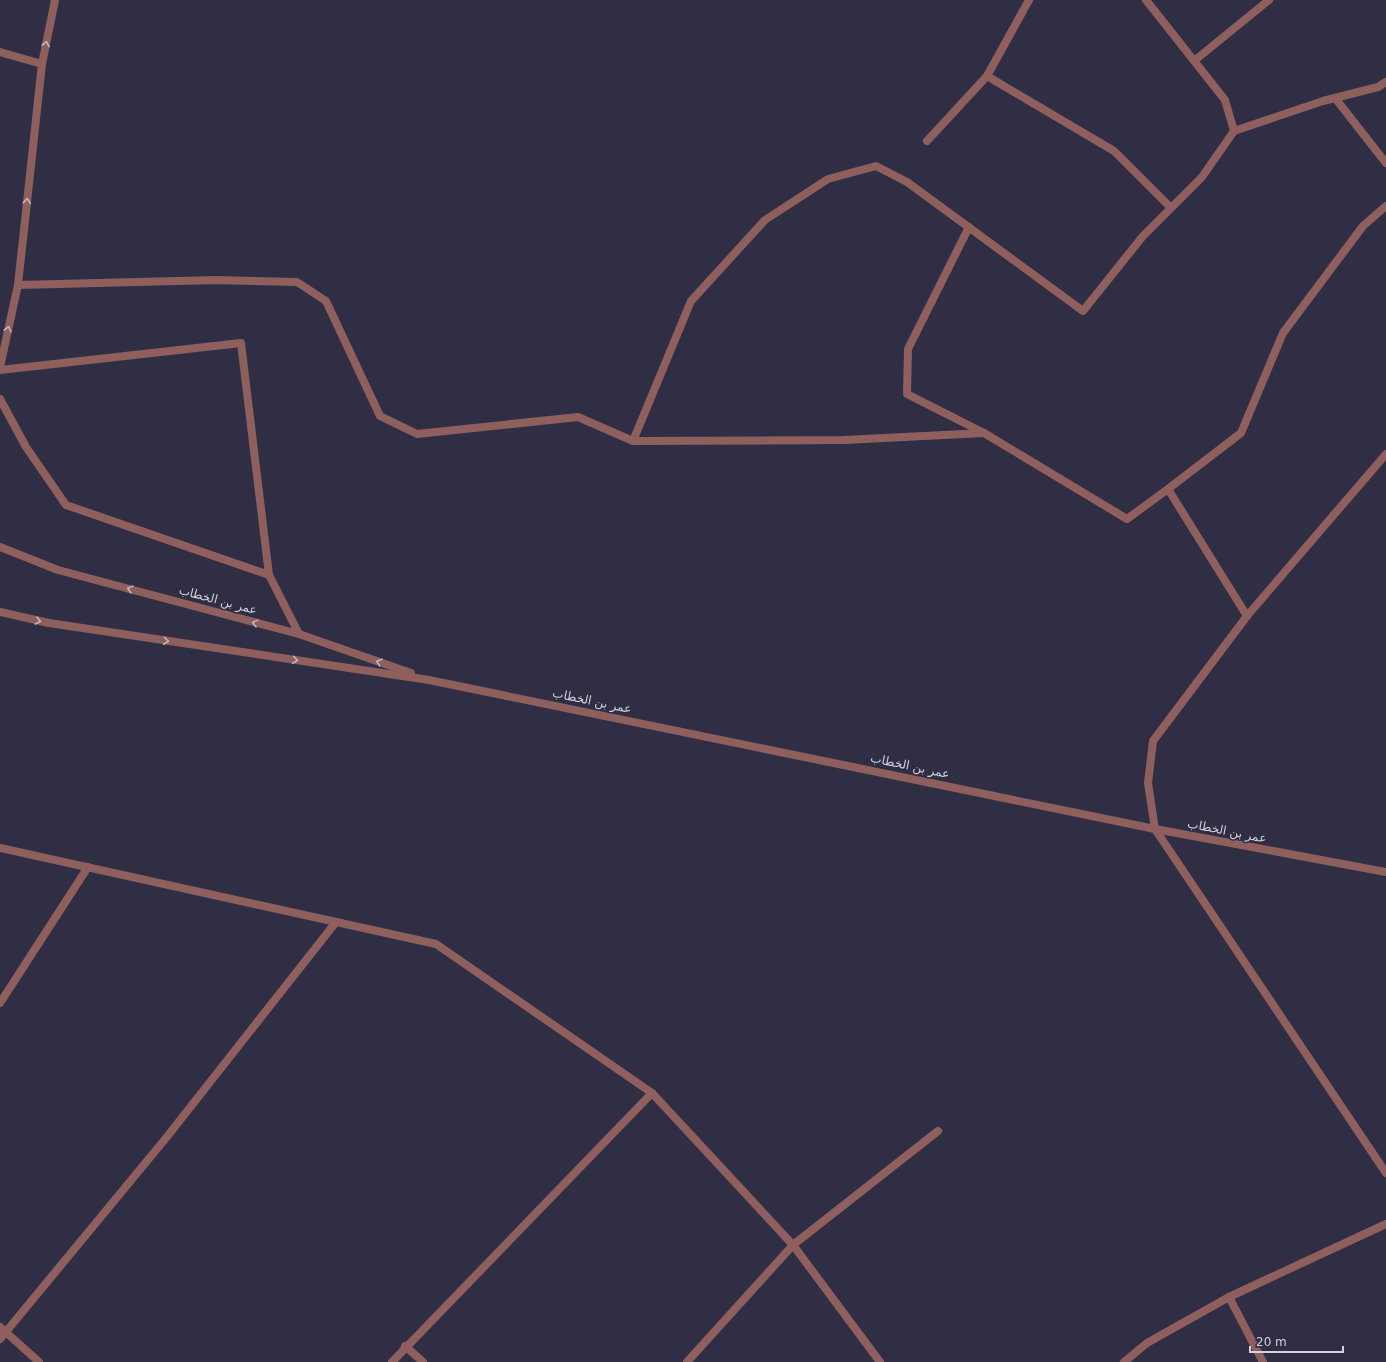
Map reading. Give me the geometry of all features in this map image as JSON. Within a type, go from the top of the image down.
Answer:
[{"type":"street","points":[[55,0],[42,64],[18,285],[0,369],[241,343],[269,575],[299,634]]},
{"type":"street","points":[[927,141],[987,76],[1029,0]]},
{"type":"street","points":[[1146,0],[1225,100],[1234,131]]},
{"type":"street","points":[[1194,61],[1269,0]]},
{"type":"street","points":[[0,52],[42,64]]},
{"type":"street","points":[[987,76],[1114,151],[1171,208]]},
{"type":"street","points":[[633,441],[691,302],[765,220],[828,179],[876,166],[907,182],[1083,311],[1143,236],[1202,177],[1234,131],[1335,98],[1378,87],[1386,82]]},
{"type":"street","points":[[1335,98],[1386,163]]},
{"type":"street","points":[[968,227],[908,349],[907,394],[984,433],[1127,519],[1241,433],[1283,333],[1363,226],[1386,206]]},
{"type":"street","points":[[18,285],[216,280],[297,282],[326,301],[380,416],[417,434],[578,416],[633,441],[844,440],[984,433]]},
{"type":"street","points":[[0,399],[26,447],[66,505],[269,575]]},
{"type":"street","points":[[1386,454],[1247,616],[1153,741],[1148,783],[1155,829],[1386,1173]]},
{"type":"street","points":[[1168,489],[1247,616]]},
{"type":"street","name":"عمر بن الخطاب","points":[[0,547],[58,570],[299,634],[429,680]]},
{"type":"street","name":"عمر بن الخطاب","points":[[0,612],[49,624],[429,680],[1155,829],[1386,872]]},
{"type":"street","points":[[0,848],[436,944],[652,1093],[793,1245],[880,1362]]},
{"type":"street","points":[[0,1003],[88,867]]},
{"type":"street","points":[[39,1362],[2,1333],[166,1138],[336,922]]},
{"type":"street","points":[[392,1362],[405,1346],[652,1093]]},
{"type":"street","points":[[687,1362],[793,1245],[938,1131]]},
{"type":"street","points":[[1124,1362],[1147,1343],[1229,1297],[1386,1224]]},
{"type":"street","points":[[1229,1297],[1263,1362]]},
{"type":"street","points":[[405,1346],[424,1362]]}]
